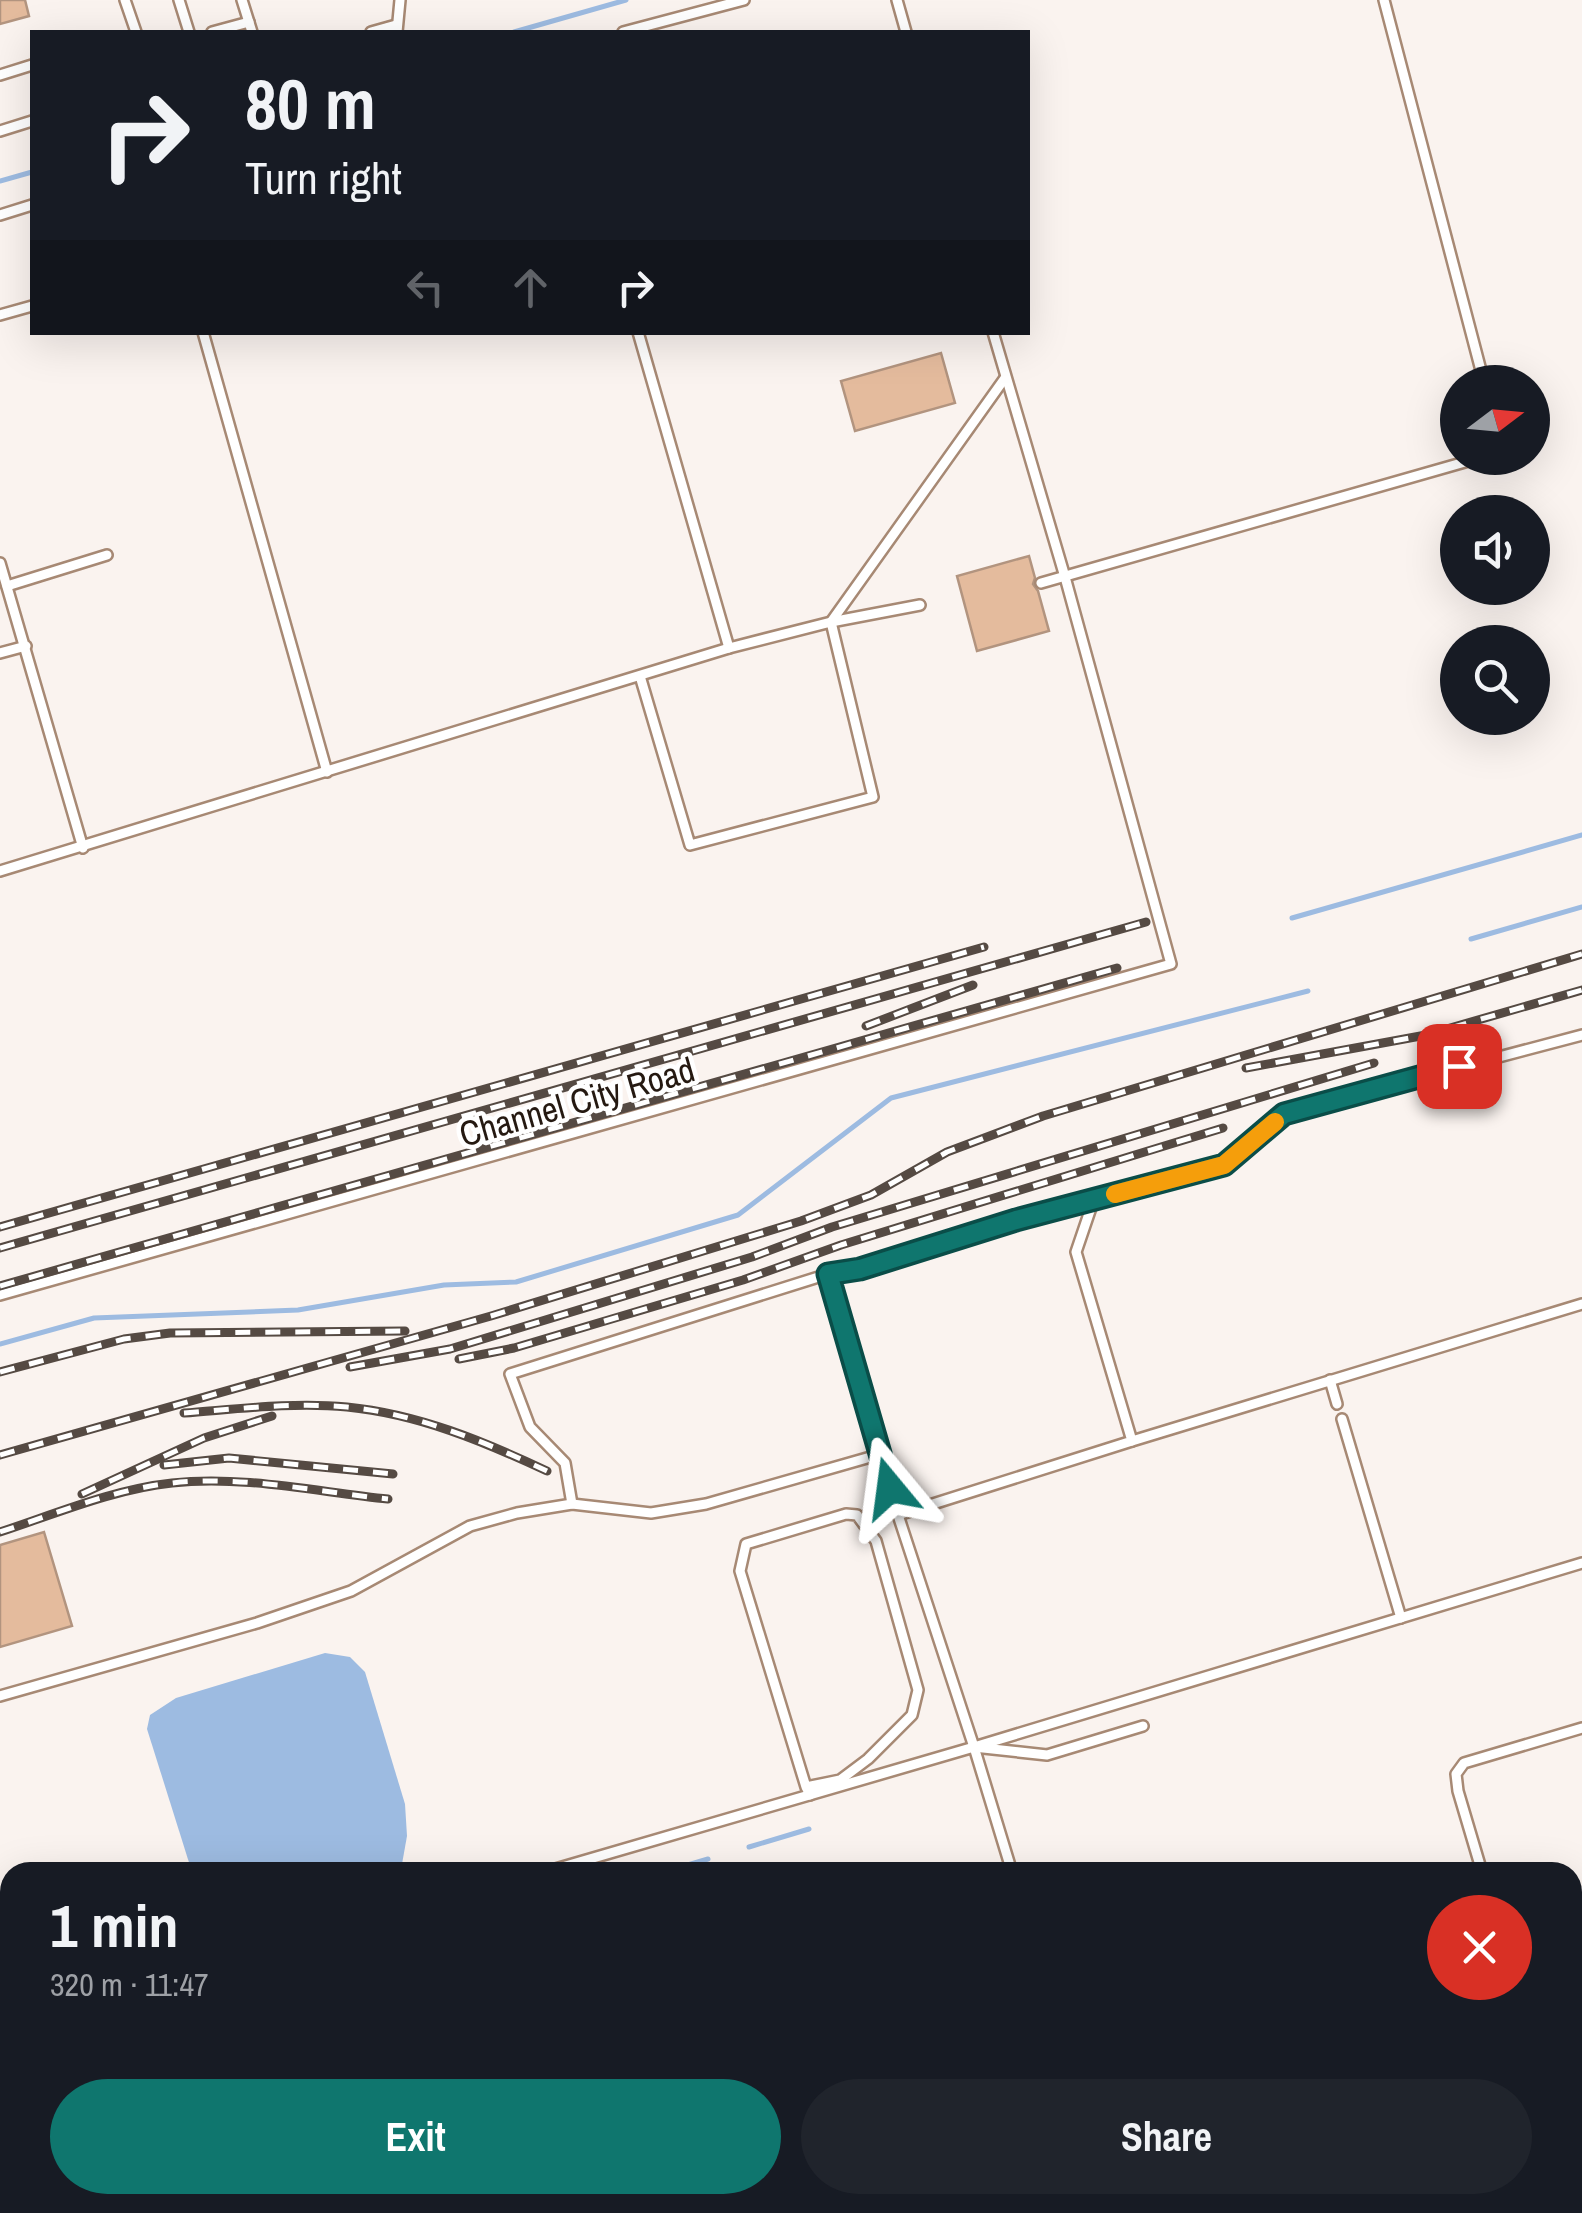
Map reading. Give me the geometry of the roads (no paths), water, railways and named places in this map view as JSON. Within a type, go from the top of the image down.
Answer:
[{"type":"lane","points":[[125,0],[135,30]]},
{"type":"lane","points":[[180,0],[188,30]]},
{"type":"lane","points":[[242,0],[250,27]]},
{"type":"lane","points":[[396,29],[400,0]]},
{"type":"lane","points":[[630,30],[744,0]]},
{"type":"lane","points":[[897,0],[905,30]]},
{"type":"lane","points":[[1384,0],[1480,365]]},
{"type":"lane","points":[[0,75],[30,66]]},
{"type":"lane","points":[[0,131],[30,122]]},
{"type":"lane","points":[[0,216],[30,206]]},
{"type":"lane","points":[[0,315],[30,307]]},
{"type":"lane","points":[[204,335],[327,772]]},
{"type":"lane","points":[[639,335],[730,648]]},
{"type":"lane","points":[[994,335],[1064,578]]},
{"type":"lane","points":[[640,676],[690,845],[873,796],[831,622],[1006,378]]},
{"type":"lane","points":[[1041,582],[1440,470]]},
{"type":"lane","points":[[7,586],[107,555]]},
{"type":"lane","points":[[0,563],[83,848]]},
{"type":"lane","name":"Channel City Road","points":[[0,1295],[1170,964],[1064,578]]},
{"type":"lane","points":[[0,871],[730,648],[831,622],[920,605]]},
{"type":"lane","points":[[0,653],[26,646]]},
{"type":"lane","points":[[572,1504],[565,1463],[530,1427],[510,1374],[828,1274],[860,1269],[1016,1220],[1224,1165],[1284,1114],[1582,1035]]},
{"type":"lane","points":[[1094,1199],[1076,1252],[1132,1441]]},
{"type":"lane","points":[[828,1274],[898,1515],[1009,1862]]},
{"type":"lane","points":[[898,1515],[1582,1304]]},
{"type":"lane","points":[[1330,1380],[1337,1404]]},
{"type":"lane","points":[[1342,1419],[1401,1618]]},
{"type":"lane","points":[[0,1696],[352,1592],[470,1526],[516,1513],[572,1504],[651,1513],[688,1507],[881,1454]]},
{"type":"lane","points":[[862,1522],[890,1488]]},
{"type":"lane","points":[[846,1514],[857,1515],[876,1541],[918,1690],[912,1715],[868,1759],[840,1780],[808,1791],[740,1571],[741,1557],[746,1544],[846,1514]]},
{"type":"lane","points":[[577,1862],[1582,1563]]},
{"type":"lane","points":[[974,1746],[1047,1756],[1143,1726]]},
{"type":"lane","points":[[1479,1862],[1458,1791],[1456,1774],[1464,1763],[1582,1728]]},
{"type":"water","points":[[325,1653],[350,1657],[365,1672],[405,1804],[407,1836],[402,1862],[189,1862],[147,1729],[150,1715],[176,1698]]},
{"type":"waterway","points":[[521,30],[626,0]]},
{"type":"waterway","points":[[0,181],[30,173]]},
{"type":"waterway","points":[[1292,918],[1582,835]]},
{"type":"waterway","points":[[1471,939],[1582,907]]},
{"type":"waterway","points":[[0,1344],[94,1318],[298,1310],[444,1285],[516,1282],[738,1215],[891,1098],[1308,991]]},
{"type":"waterway","points":[[749,1847],[809,1829]]},
{"type":"waterway","points":[[698,1862],[708,1859]]},
{"type":"railway","points":[[0,1248],[1146,922]]},
{"type":"railway","points":[[0,1227],[984,947]]},
{"type":"railway","points":[[0,1455],[491,1316],[801,1221],[871,1195],[947,1152],[1043,1116],[1582,954]]},
{"type":"railway","points":[[0,1286],[1117,968]]},
{"type":"railway","points":[[866,1026],[973,985]]},
{"type":"railway","points":[[1246,1068],[1426,1035],[1582,990]]},
{"type":"railway","points":[[350,1367],[450,1349],[752,1257],[832,1227],[1374,1063]]},
{"type":"railway","points":[[459,1359],[514,1348],[743,1280],[841,1245],[1223,1128]]},
{"type":"railway","points":[[0,1372],[124,1339],[170,1333],[405,1331]]},
{"type":"railway","points":[[184,1413],[306,1405],[373,1411],[450,1430],[547,1471]]},
{"type":"railway","points":[[82,1494],[204,1438],[272,1416]]},
{"type":"railway","points":[[164,1465],[229,1458],[393,1474]]},
{"type":"railway","points":[[0,1532],[107,1496],[172,1483],[253,1483],[388,1499]]}]
